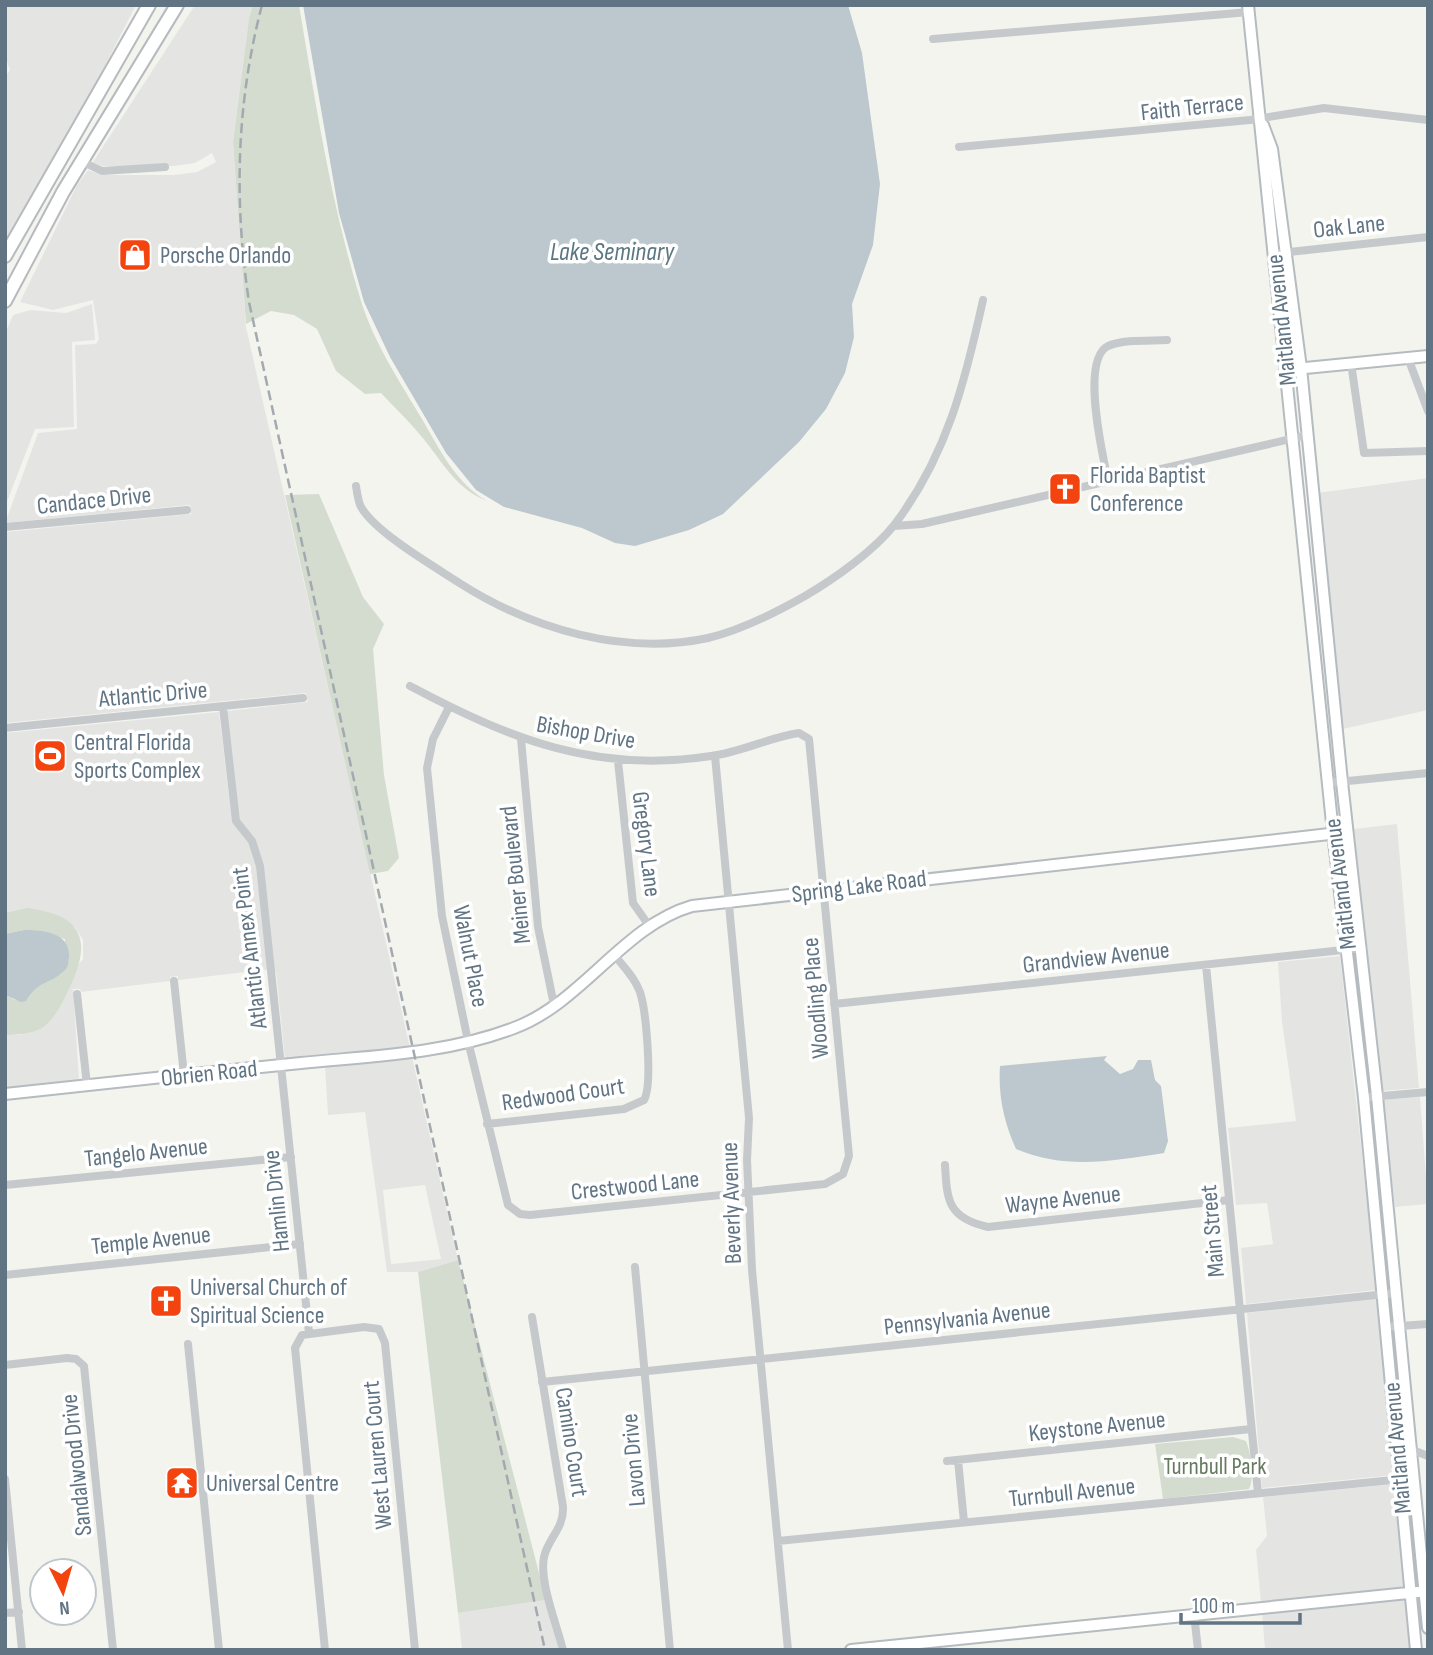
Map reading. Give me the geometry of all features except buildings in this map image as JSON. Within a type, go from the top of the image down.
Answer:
[{"type":"main road","points":[[5,256],[149,5]]},
{"type":"main road","points":[[6,297],[81,161],[177,6]]},
{"type":"main road","name":"Maitland Avenue","points":[[1248,8],[1333,833],[1364,1098],[1416,1650]]},
{"type":"main road","name":"Maitland Avenue","points":[[1261,119],[1272,149],[1301,368],[1347,832],[1377,1096],[1428,1629]]},
{"type":"main road","points":[[1287,370],[1428,356]]},
{"type":"main road","points":[[1311,609],[1323,591]]},
{"type":"main road","name":"Spring Lake Road","points":[[412,1052],[468,1041],[518,1027],[554,1005],[650,927],[680,909],[824,889],[1347,832]]},
{"type":"main road","name":"Obrien Road","points":[[5,1094],[412,1052]]},
{"type":"main road","points":[[851,1650],[1426,1591]]},
{"type":"street","points":[[933,39],[1248,8]]},
{"type":"street","name":"Faith Terrace","points":[[959,147],[1261,119],[1324,108],[1428,120]]},
{"type":"street","points":[[81,161],[102,170],[165,167]]},
{"type":"street","name":"Oak Lane","points":[[1274,253],[1428,237]]},
{"type":"street","points":[[356,486],[361,507],[404,546],[470,590],[549,626],[606,640],[678,642],[709,638],[745,626],[833,579],[894,526],[918,490],[957,408],[983,300]]},
{"type":"street","points":[[1108,481],[1097,429],[1098,358],[1107,346],[1167,340]]},
{"type":"street","points":[[1408,358],[1428,411]]},
{"type":"street","points":[[1350,363],[1364,453],[1428,451]]},
{"type":"street","points":[[894,526],[922,524],[1308,435]]},
{"type":"street","name":"Candace Drive","points":[[5,527],[187,510]]},
{"type":"street","name":"Bishop Drive","points":[[410,686],[449,707],[521,739],[576,754],[618,761],[678,761],[715,756],[793,733],[805,735]]},
{"type":"street","name":"Atlantic Drive","points":[[5,728],[303,698]]},
{"type":"street","points":[[1321,706],[1334,705]]},
{"type":"street","name":"Atlantic Annex Point","points":[[223,707],[236,821],[252,841],[260,866],[281,1065]]},
{"type":"street","name":"Walnut Place","points":[[449,707],[432,739],[427,768],[442,916],[503,1198],[512,1210]]},
{"type":"street","name":"Woodling Place","points":[[805,735],[811,746],[849,1156],[843,1174]]},
{"type":"street","name":"Meiner Boulevard","points":[[521,739],[538,928],[554,1005]]},
{"type":"street","name":"Beverly Avenue","points":[[715,756],[749,1118],[747,1160],[752,1270],[788,1650]]},
{"type":"street","name":"Gregory Lane","points":[[618,761],[633,903],[650,927]]},
{"type":"street","points":[[1328,783],[1428,773]]},
{"type":"street","name":"Grandview Avenue","points":[[834,1004],[1362,948]]},
{"type":"street","name":"Redwood Court","points":[[487,1124],[624,1109],[644,1101],[648,1083],[643,1003],[634,980],[615,956]]},
{"type":"street","name":"Main Street","points":[[1206,965],[1258,1493]]},
{"type":"street","points":[[174,981],[184,1075]]},
{"type":"street","points":[[77,993],[87,1085]]},
{"type":"street","name":"Hamlin Drive","points":[[281,1065],[309,1333]]},
{"type":"street","points":[[1364,1098],[1428,1092]]},
{"type":"street","name":"Tangelo Avenue","points":[[5,1185],[291,1157]]},
{"type":"street","name":"Wayne Avenue","points":[[945,1165],[948,1198],[953,1210],[961,1218],[988,1227],[1229,1200]]},
{"type":"street","name":"Crestwood Lane","points":[[512,1210],[530,1215],[825,1184],[843,1174]]},
{"type":"street","name":"Temple Avenue","points":[[5,1275],[300,1244]]},
{"type":"street","name":"Lavon Drive","points":[[635,1267],[670,1650]]},
{"type":"street","name":"Pennsylvania Avenue","points":[[542,1382],[1396,1293]]},
{"type":"street","name":"Camino Court","points":[[532,1317],[564,1519],[547,1549],[544,1577],[563,1650]]},
{"type":"street","points":[[1386,1327],[1428,1324]]},
{"type":"street","name":"West Lauren Court","points":[[309,1333],[364,1327],[379,1329],[383,1335],[415,1650]]},
{"type":"street","points":[[309,1333],[297,1339],[295,1348],[325,1650]]},
{"type":"street","points":[[188,1344],[219,1650]]},
{"type":"street","name":"Sandalwood Drive","points":[[5,1365],[66,1358],[81,1362],[86,1378],[113,1650]]},
{"type":"street","name":"Keystone Avenue","points":[[947,1461],[1251,1429]]},
{"type":"street","points":[[1410,1449],[1428,1456]]},
{"type":"street","points":[[958,1460],[964,1522]]},
{"type":"street","name":"Turnbull Avenue","points":[[778,1541],[1413,1478]]},
{"type":"street","points":[[5,1479],[22,1650]]},
{"type":"street","points":[[5,1613],[19,1612]]},
{"type":"street","points":[[1194,1614],[1198,1650]]},
{"type":"shaded area","points":[[5,5],[136,5],[85,105],[5,246],[5,77],[10,70],[5,56]]},
{"type":"shaded area","points":[[195,5],[253,5],[233,142],[246,327],[410,1048],[285,1060],[276,972],[272,969],[178,980],[178,976],[170,977],[170,981],[81,992],[80,989],[73,989],[79,1080],[5,1089],[5,1035],[20,1035],[83,959],[83,940],[75,927],[5,913],[5,733],[219,712],[231,813],[227,711],[308,702],[306,693],[5,723],[5,532],[191,514],[190,505],[5,523],[38,433],[77,429],[75,345],[96,344],[99,339],[93,300],[53,310],[20,302],[77,185],[88,170],[102,175],[174,175],[197,172],[216,162],[212,153],[195,163],[173,166],[102,166],[93,162]]},
{"type":"shaded area","points":[[92,304],[95,340],[72,342],[74,427],[35,429],[5,507],[5,334],[13,315],[30,310],[66,313]]},
{"type":"shaded area","points":[[1428,478],[1428,710],[1343,729],[1317,493]]},
{"type":"shaded area","points":[[1397,824],[1419,1088],[1382,1091],[1354,829]]},
{"type":"shaded area","points":[[1340,956],[1377,1290],[1246,1304],[1241,1248],[1273,1244],[1267,1203],[1236,1205],[1228,1128],[1296,1121],[1282,1022],[1278,962]]},
{"type":"shaded area","points":[[412,1057],[458,1260],[418,1272],[387,1272],[365,1112],[328,1115],[325,1066]],"holes":[[[425,1185],[441,1259],[391,1264],[383,1190]]]},
{"type":"shaded area","points":[[1420,1097],[1428,1204],[1395,1207],[1383,1100]]},
{"type":"shaded area","points":[[1378,1299],[1395,1475],[1262,1488],[1247,1313]]},
{"type":"shaded area","points":[[1396,1484],[1405,1589],[1261,1603],[1256,1550],[1267,1536],[1263,1497]]},
{"type":"shaded area","points":[[1406,1598],[1411,1650],[1265,1650],[1262,1612]]},
{"type":"shaded area","points":[[546,1600],[559,1650],[462,1650],[458,1613]]},
{"type":"green space","points":[[253,5],[299,5],[333,192],[350,265],[366,317],[388,362],[442,454],[466,485],[487,501],[467,490],[460,483],[381,393],[365,394],[336,371],[317,329],[294,315],[271,311],[246,324],[233,142]]},
{"type":"green space","points":[[319,494],[363,597],[384,624],[373,649],[384,775],[399,858],[388,871],[370,874],[285,495]]},
{"type":"green space","points":[[27,908],[62,917],[73,925],[79,935],[80,960],[65,997],[50,1021],[33,1032],[5,1035],[5,995],[15,1000],[38,984],[62,973],[65,939],[24,930],[5,934],[5,913]]},
{"type":"green space","points":[[458,1260],[546,1600],[458,1613],[418,1272]]},
{"type":"green space","name":"Turnbull Park","points":[[1233,1437],[1246,1441],[1248,1446],[1252,1472],[1249,1489],[1163,1499],[1155,1444]]},
{"type":"water","name":"Lake Seminary","points":[[303,5],[848,5],[862,53],[880,184],[873,245],[852,304],[854,337],[845,373],[826,409],[799,442],[723,514],[689,530],[635,546],[615,543],[582,528],[504,507],[476,490],[446,453],[390,357],[364,302],[339,213]]},
{"type":"water","points":[[24,930],[54,934],[65,942],[69,956],[68,966],[64,971],[39,986],[26,1001],[21,1002],[5,995],[5,934]]},
{"type":"water","points":[[1107,1056],[1104,1060],[1120,1074],[1133,1069],[1138,1060],[1151,1060],[1155,1080],[1161,1086],[1168,1141],[1164,1153],[1107,1161],[1071,1162],[1034,1156],[1016,1149],[1003,1109],[1000,1066]]},
{"type":"railway","points":[[262,5],[247,79],[240,153],[241,227],[249,302],[545,1650]]},
{"type":"place","name":"Porsche Orlando","points":[[135,255]]},
{"type":"place","name":"Florida Baptist Conference","points":[[1065,489]]},
{"type":"place","name":"Central Florida Sports Complex","points":[[50,756]]},
{"type":"place","name":"Universal Church of Spiritual Science","points":[[166,1301]]},
{"type":"place","name":"Universal Centre","points":[[182,1483]]}]
